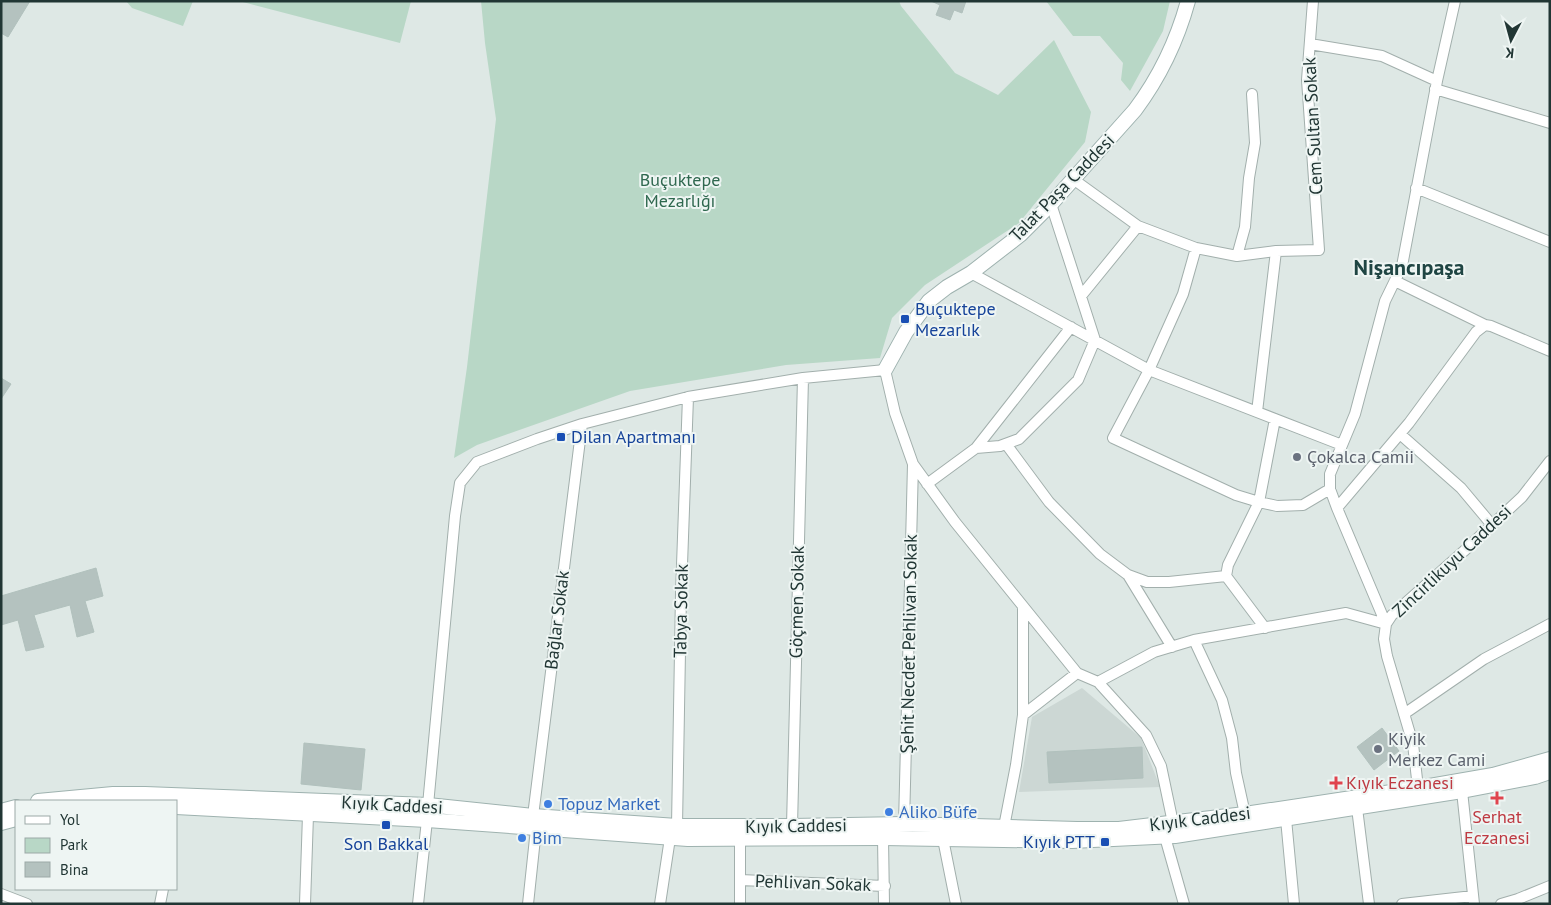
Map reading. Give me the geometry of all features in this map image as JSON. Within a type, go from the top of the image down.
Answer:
[{"type":"main road","name":"Talat Paşa Caddesi","points":[[885,370],[906,332],[929,301],[947,287],[972,274],[1020,235],[1074,179],[1135,110],[1146,96],[1168,55],[1188,1]]},
{"type":"main road","name":"Kıyık Caddesi","points":[[673,832],[792,826],[904,824],[1171,832],[1245,814],[1493,775],[1550,759]]},
{"type":"main road","name":"Kıyık Caddesi","points":[[178,807],[427,820],[535,822],[740,839],[905,838],[1072,841],[1286,819],[1462,791],[1535,777],[1550,772]]},
{"type":"main road","name":"Kıyık Caddesi","points":[[49,800],[113,794],[428,805],[535,822]]},
{"type":"main road","points":[[427,820],[428,805]]},
{"type":"main road","points":[[1,811],[15,807]]},
{"type":"main road","points":[[1,823],[15,819]]},
{"type":"main road","points":[[904,824],[905,838]]},
{"type":"street","name":"Cem Sultan Sokak","points":[[1276,251],[1319,250],[1308,80],[1313,1]]},
{"type":"street","points":[[1386,624],[1336,508],[1330,489],[1330,474],[1355,414],[1385,301],[1402,266],[1436,85],[1455,1]]},
{"type":"street","points":[[1310,44],[1382,56],[1436,85],[1550,123]]},
{"type":"street","points":[[1237,256],[1244,227],[1255,143],[1252,94]]},
{"type":"street","points":[[1074,179],[1138,226],[1196,248],[1237,256],[1276,251],[1257,412]]},
{"type":"street","points":[[1416,188],[1550,242]]},
{"type":"street","points":[[976,448],[1000,446],[1018,440],[1078,380],[1095,340],[1051,204]]},
{"type":"street","points":[[1081,296],[1138,226]]},
{"type":"street","points":[[1196,248],[1182,294],[1149,370],[1113,438],[1236,496],[1259,502],[1277,506],[1303,505],[1330,489]]},
{"type":"street","points":[[972,274],[1149,370],[1342,445]]},
{"type":"street","points":[[1395,281],[1485,325],[1550,351]]},
{"type":"street","points":[[1336,508],[1400,434],[1476,332],[1485,325]]},
{"type":"street","points":[[927,484],[976,448],[1071,327]]},
{"type":"street","points":[[428,805],[455,516],[460,483],[477,462],[537,438],[582,424],[688,397],[803,378],[885,370],[895,413],[913,464],[927,484],[955,522],[1077,673],[1098,682],[1146,735],[1161,766],[1184,904]]},
{"type":"street","name":"Göçmen Sokak","points":[[792,826],[803,378]]},
{"type":"street","name":"Tabya Sokak","points":[[660,904],[673,832],[688,397]]},
{"type":"street","points":[[1265,628],[1226,576],[1228,565],[1259,502],[1275,419]]},
{"type":"street","name":"Bağlar Sokak","points":[[528,904],[535,822],[582,424]]},
{"type":"street","points":[[1400,434],[1461,488],[1492,525]]},
{"type":"street","points":[[1006,444],[1049,502],[1100,554],[1128,575],[1147,582],[1169,582],[1226,576]]},
{"type":"street","name":"Zincirlikuyu Caddesi","points":[[1418,788],[1413,744],[1387,656],[1384,639],[1386,624],[1392,614],[1522,497],[1550,461]]},
{"type":"street","name":"Şehit Necdet Pehlivan Sokak","points":[[904,824],[913,464]]},
{"type":"street","points":[[1128,575],[1172,647]]},
{"type":"street","points":[[1004,827],[1023,716],[1023,607]]},
{"type":"street","points":[[1098,682],[1154,652],[1194,640],[1346,613],[1386,624]]},
{"type":"street","points":[[1404,714],[1484,659],[1550,624]]},
{"type":"street","points":[[1194,640],[1222,700],[1232,738],[1236,772],[1245,814]]},
{"type":"street","points":[[1023,716],[1077,673]]},
{"type":"street","points":[[1402,904],[1474,900],[1462,791]]},
{"type":"street","points":[[1357,808],[1369,904]]},
{"type":"street","points":[[305,904],[308,815]]},
{"type":"street","points":[[1286,819],[1294,904]]},
{"type":"street","points":[[418,904],[427,820]]},
{"type":"street","points":[[883,838],[884,904]]},
{"type":"street","points":[[740,839],[740,904]]},
{"type":"street","points":[[943,839],[956,904]]},
{"type":"street","name":"Pehlivan Sokak","points":[[740,880],[885,886]]},
{"type":"street","points":[[1501,904],[1550,886]]},
{"type":"street","points":[[160,904],[163,890]]},
{"type":"street","points":[[1,894],[28,904]]},
{"type":"shaded area","points":[[1082,688],[1141,738],[1160,787],[1019,792],[1032,717]]},
{"type":"green space","points":[[126,1],[193,1],[183,26],[132,8]]},
{"type":"green space","points":[[239,1],[411,1],[400,43]]},
{"type":"green space","name":"Buçuktepe Mezarlığı","points":[[481,1],[899,1],[955,73],[998,95],[1054,40],[1091,112],[1085,142],[1019,223],[925,285],[892,318],[880,358],[786,365],[630,391],[477,445],[454,458],[467,367],[496,119]]},
{"type":"green space","points":[[1046,1],[1170,1],[1163,31],[1130,91],[1121,80],[1123,63],[1100,36],[1073,36]]},
{"type":"building","points":[[1,1],[30,1],[8,37],[1,33]]},
{"type":"building","points":[[931,1],[966,1],[962,13],[954,10],[950,20],[936,15],[940,5]]},
{"type":"building","points":[[1,378],[11,384],[1,399]]},
{"type":"building","points":[[96,568],[103,596],[85,601],[94,632],[77,637],[70,605],[34,615],[44,647],[26,651],[18,620],[1,625],[1,596]]},
{"type":"building","name":"Kiyik Merkez Cami","points":[[1382,728],[1399,751],[1374,770],[1357,747]]},
{"type":"building","points":[[304,743],[365,749],[361,790],[301,784]]},
{"type":"building","points":[[1142,747],[1143,778],[1049,783],[1047,752]]},
{"type":"place","name":"Buçuktepe Mezarlık","points":[[905,319]]},
{"type":"place","name":"Dilan Apartmanı","points":[[561,437]]},
{"type":"place","name":"Çokalca Camii","points":[[1297,457]]},
{"type":"place","name":"Kiyik Merkez Cami","points":[[1378,749]]},
{"type":"place","name":"Kıyık Eczanesi","points":[[1336,783]]},
{"type":"place","name":"Serhat Eczanesi","points":[[1497,798]]},
{"type":"place","name":"Topuz Market","points":[[548,804]]},
{"type":"place","name":"Aliko Büfe","points":[[889,812]]},
{"type":"place","name":"Son Bakkal","points":[[386,825]]},
{"type":"place","name":"Bim","points":[[522,838]]},
{"type":"place","name":"Kıyık PTT","points":[[1105,842]]},
{"type":"district","name":"Nişancıpaşa","points":[[1409,267]]}]
